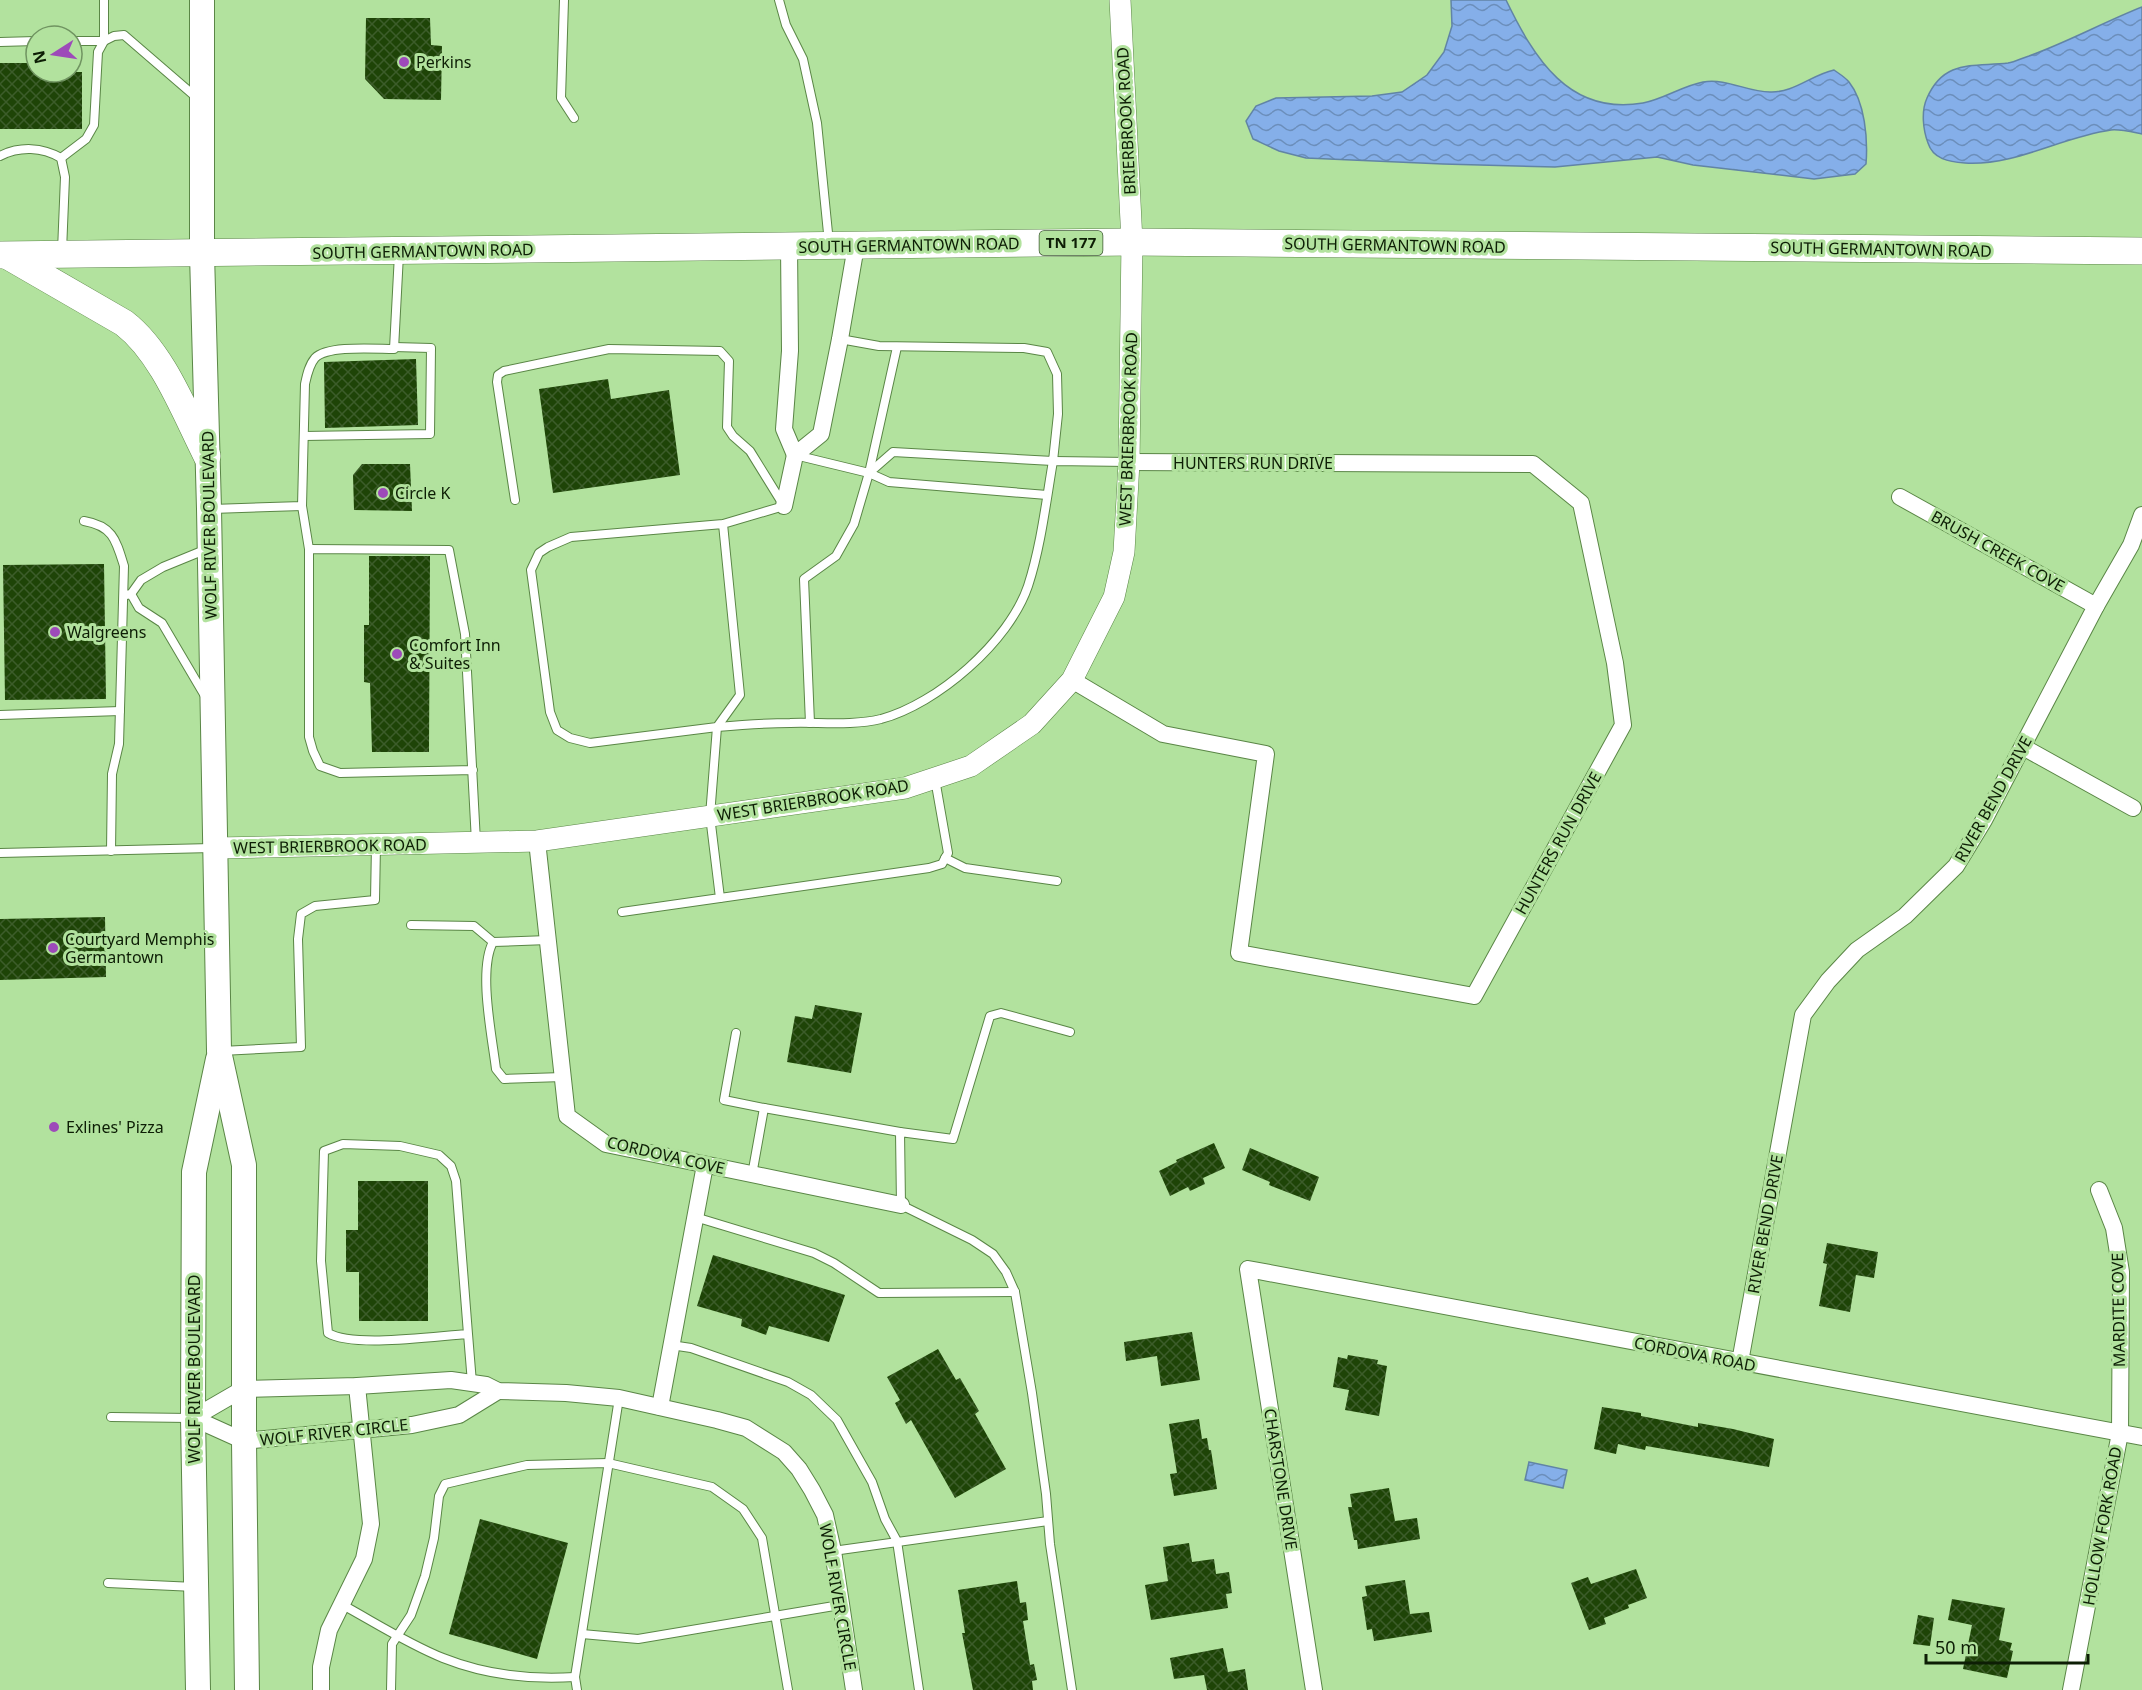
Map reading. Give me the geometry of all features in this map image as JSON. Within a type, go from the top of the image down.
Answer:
[{"type":"main road","name":"WOLF RIVER BOULEVARD","points":[[202,0],[202,254],[219,1051],[243,1165],[247,1690]]},
{"type":"main road","name":"SOUTH GERMANTOWN ROAD","points":[[4,255],[1132,242],[2142,251]]},
{"type":"main road","points":[[4,255],[124,323],[140,336],[152,350],[207,456]]},
{"type":"main road","name":"WOLF RIVER BOULEVARD","points":[[198,1690],[193,1418],[194,1172],[219,1051]]},
{"type":"street","name":"BRIERBROOK ROAD","points":[[1120,0],[1132,242]]},
{"type":"street","name":"WEST BRIERBROOK ROAD","points":[[216,848],[537,841],[905,788],[971,766],[1032,724],[1072,680],[1114,597],[1124,552],[1129,462],[1132,242]]},
{"type":"street","points":[[784,506],[795,455],[784,429],[790,351],[789,246]]},
{"type":"street","points":[[795,455],[821,434],[856,246]]},
{"type":"street","name":"HUNTERS RUN DRIVE","points":[[1072,680],[1163,734],[1266,754],[1239,953],[1474,996],[1623,725],[1615,663],[1581,504],[1533,464],[1129,462]]},
{"type":"street","name":"BRUSH CREEK COVE","points":[[1900,497],[2096,606]]},
{"type":"street","name":"RIVER BEND DRIVE","points":[[1740,1362],[1803,1015],[1828,981],[1857,950],[1905,916],[1956,866],[1984,820],[2096,606],[2131,545],[2142,515]]},
{"type":"street","points":[[2023,747],[2133,808]]},
{"type":"street","name":"CORDOVA COVE","points":[[537,841],[567,1116],[606,1144],[900,1205]]},
{"type":"street","points":[[660,1407],[705,1165]]},
{"type":"street","name":"MARDITE COVE","points":[[2099,1190],[2115,1228],[2121,1272],[2120,1433]]},
{"type":"street","name":"CORDOVA ROAD","points":[[1248,1269],[2142,1437]]},
{"type":"street","name":"CHARSTONE DRIVE","points":[[1248,1269],[1314,1690]]},
{"type":"street","name":"WOLF RIVER CIRCLE","points":[[193,1418],[243,1389],[357,1386],[451,1380],[486,1385],[498,1391],[566,1393],[619,1398],[746,1428],[784,1452],[799,1469],[825,1515],[833,1551],[854,1690]]},
{"type":"street","points":[[321,1690],[321,1667],[329,1630],[364,1559],[370,1524],[357,1386]]},
{"type":"street","name":"WOLF RIVER CIRCLE","points":[[193,1418],[244,1441],[412,1425],[459,1415],[498,1391]]},
{"type":"street","name":"HOLLOW FORK ROAD","points":[[2071,1690],[2120,1433]]},
{"type":"lane","points":[[61,158],[86,139],[94,125],[98,52],[104,41],[104,0]]},
{"type":"lane","points":[[564,0],[561,98],[574,118]]},
{"type":"lane","points":[[779,0],[786,26],[803,59],[817,123],[829,246]]},
{"type":"lane","points":[[84,41],[104,41],[114,36],[124,35],[201,103]]},
{"type":"lane","points":[[0,42],[24,41]]},
{"type":"lane","points":[[0,156],[15,149],[49,151],[61,158],[65,177],[62,255]]},
{"type":"lane","points":[[394,347],[399,251]]},
{"type":"lane","points":[[515,500],[497,382],[498,375],[504,371],[609,349],[720,351],[729,361],[727,427],[733,436],[750,451],[784,506],[723,524],[571,537],[539,553],[531,570],[550,712],[557,730],[570,738],[590,743],[717,727],[849,723],[879,719],[903,711],[939,691],[980,660],[1007,626],[1027,588],[1053,461],[1058,414],[1057,374],[1047,352],[1024,348],[897,346],[859,344],[840,339]]},
{"type":"lane","points":[[810,723],[804,579],[836,556],[854,524],[869,473],[897,346]]},
{"type":"lane","points":[[304,436],[430,434],[431,348],[394,347],[329,351],[316,356],[309,367],[305,384],[302,506],[309,549],[309,737],[320,766],[340,773],[473,770]]},
{"type":"lane","points":[[869,473],[893,452],[1053,461],[1129,462]]},
{"type":"lane","points":[[795,455],[869,473],[889,482],[1047,495]]},
{"type":"lane","points":[[209,509],[302,506]]},
{"type":"lane","points":[[84,521],[98,524],[116,540],[124,566],[127,595],[119,744],[112,774],[111,851]]},
{"type":"lane","points":[[720,898],[710,816],[717,727],[740,695],[723,524]]},
{"type":"lane","points":[[127,595],[141,580],[163,567],[210,547]]},
{"type":"lane","points":[[309,549],[449,550],[465,634],[476,842]]},
{"type":"lane","points":[[127,595],[139,608],[162,623],[213,711]]},
{"type":"lane","points":[[0,715],[120,711]]},
{"type":"lane","points":[[622,912],[929,868],[942,864],[948,853],[935,778]]},
{"type":"lane","points":[[219,1051],[301,1047],[298,939],[301,914],[315,906],[375,900],[376,845]]},
{"type":"lane","points":[[0,853],[216,848]]},
{"type":"lane","points":[[945,858],[965,868],[1057,881]]},
{"type":"lane","points":[[411,925],[474,926],[493,942],[548,940]]},
{"type":"lane","points":[[493,942],[488,951],[486,972],[496,1069],[504,1079],[563,1077]]},
{"type":"lane","points":[[736,1033],[724,1100],[900,1132],[954,1139],[990,1017],[1001,1013],[1070,1032]]},
{"type":"lane","points":[[752,1175],[764,1108]]},
{"type":"lane","points":[[900,1132],[900,1205],[972,1240],[993,1254],[1006,1272],[1015,1292],[1034,1404],[1072,1690]]},
{"type":"lane","points":[[468,1334],[364,1341],[337,1339],[328,1333],[321,1261],[324,1151],[343,1144],[400,1146],[439,1155],[451,1166],[456,1181],[472,1383]]},
{"type":"lane","points":[[694,1217],[814,1253],[834,1263],[879,1293],[1015,1292]]},
{"type":"lane","points":[[671,1345],[690,1348],[788,1382],[811,1395],[837,1420],[872,1482],[885,1519],[897,1541],[919,1690]]},
{"type":"lane","points":[[577,1690],[575,1677],[619,1398]]},
{"type":"lane","points":[[111,1417],[193,1418]]},
{"type":"lane","points":[[391,1690],[392,1644],[411,1615],[425,1576],[434,1538],[439,1496],[445,1484],[527,1465],[608,1464],[712,1487],[743,1509],[762,1538],[788,1690]]},
{"type":"lane","points":[[833,1551],[1048,1521]]},
{"type":"lane","points":[[108,1583],[196,1587]]},
{"type":"lane","points":[[341,1604],[442,1658],[490,1672],[522,1678],[575,1677]]},
{"type":"lane","points":[[582,1634],[638,1639],[840,1605]]},
{"type":"water","points":[[1451,0],[1506,0],[1542,62],[1557,78],[1594,101],[1617,105],[1643,103],[1695,84],[1712,81],[1753,90],[1779,92],[1834,70],[1849,82],[1859,100],[1866,132],[1866,164],[1855,174],[1814,179],[1693,165],[1657,157],[1555,167],[1443,164],[1306,158],[1279,151],[1253,139],[1246,121],[1256,106],[1276,98],[1372,96],[1402,92],[1427,75],[1444,52],[1452,26]]},
{"type":"water","points":[[2142,7],[2142,134],[2111,130],[2020,156],[1984,163],[1948,160],[1938,156],[1930,148],[1926,138],[1923,115],[1927,98],[1934,85],[1951,71],[1961,67],[2016,61],[2058,45]]},
{"type":"water","points":[[1529,1462],[1567,1470],[1563,1488],[1525,1480]]},
{"type":"building","name":"Perkins","points":[[366,18],[430,18],[431,45],[442,46],[441,100],[384,99],[365,79]]},
{"type":"building","points":[[0,63],[24,63],[24,84],[82,84],[82,129],[0,129]]},
{"type":"building","points":[[416,359],[418,425],[325,428],[324,362]]},
{"type":"building","points":[[608,379],[611,399],[669,390],[680,475],[553,493],[539,389]]},
{"type":"building","name":"Circle K","points":[[362,464],[410,464],[412,511],[354,510],[353,475]]},
{"type":"building","name":"Comfort Inn & Suites","points":[[369,556],[430,556],[429,752],[372,752],[370,683],[364,682],[364,625],[369,625]]},
{"type":"building","name":"Walgreens","points":[[104,564],[106,699],[5,700],[3,565]]},
{"type":"building","name":"Courtyard Memphis Germantown","points":[[105,917],[106,977],[0,980],[0,919]]},
{"type":"building","points":[[815,1005],[862,1013],[851,1073],[787,1062],[795,1016],[812,1019]]},
{"type":"building","points":[[1214,1143],[1225,1168],[1203,1178],[1205,1184],[1190,1191],[1188,1187],[1170,1196],[1159,1171],[1177,1162],[1176,1160]]},
{"type":"building","points":[[1250,1148],[1319,1177],[1310,1201],[1269,1185],[1270,1182],[1242,1170]]},
{"type":"building","points":[[358,1181],[428,1181],[428,1321],[359,1321],[359,1272],[346,1272],[346,1230],[358,1230]]},
{"type":"building","points":[[1827,1243],[1878,1252],[1874,1278],[1856,1275],[1850,1312],[1819,1306],[1827,1264],[1823,1263]]},
{"type":"building","points":[[713,1255],[845,1295],[829,1342],[769,1326],[766,1335],[741,1326],[742,1319],[697,1306]]},
{"type":"building","points":[[1192,1332],[1200,1380],[1161,1386],[1157,1356],[1126,1361],[1124,1342]]},
{"type":"building","points":[[938,1349],[956,1380],[960,1378],[979,1411],[975,1414],[1006,1469],[955,1498],[911,1420],[906,1424],[895,1403],[900,1400],[887,1377]]},
{"type":"building","points":[[1348,1355],[1378,1360],[1377,1364],[1387,1366],[1379,1416],[1345,1410],[1349,1390],[1333,1387],[1338,1357],[1347,1359]]},
{"type":"building","points":[[1602,1407],[1641,1413],[1641,1416],[1698,1427],[1698,1423],[1733,1429],[1774,1439],[1769,1467],[1646,1446],[1645,1450],[1618,1444],[1616,1454],[1594,1449]]},
{"type":"building","points":[[1199,1419],[1202,1439],[1207,1438],[1209,1450],[1211,1450],[1217,1489],[1174,1496],[1170,1474],[1177,1473],[1169,1424]]},
{"type":"building","points":[[1389,1488],[1395,1521],[1417,1518],[1420,1539],[1358,1549],[1357,1540],[1354,1540],[1348,1507],[1352,1507],[1350,1494]]},
{"type":"building","points":[[480,1519],[568,1543],[537,1659],[449,1634]]},
{"type":"building","points":[[1189,1543],[1192,1562],[1214,1559],[1216,1574],[1229,1572],[1232,1593],[1226,1594],[1228,1608],[1151,1620],[1145,1585],[1168,1581],[1163,1547]]},
{"type":"building","points":[[1636,1569],[1647,1598],[1604,1618],[1606,1624],[1589,1630],[1571,1583],[1588,1577],[1591,1584]]},
{"type":"building","points":[[1405,1580],[1410,1614],[1429,1612],[1432,1632],[1374,1641],[1372,1629],[1367,1630],[1362,1597],[1367,1596],[1365,1586]]},
{"type":"building","points":[[1017,1581],[1020,1603],[1026,1602],[1028,1620],[1023,1621],[1030,1665],[1034,1664],[1037,1680],[1032,1681],[1033,1690],[973,1690],[962,1633],[965,1633],[958,1590]]},
{"type":"building","points":[[1952,1599],[2005,1608],[1999,1640],[2012,1643],[2010,1650],[2013,1651],[2007,1678],[1963,1669],[1972,1625],[1948,1620]]},
{"type":"building","points":[[1918,1615],[1934,1618],[1930,1646],[1913,1644]]},
{"type":"building","points":[[1223,1648],[1228,1672],[1245,1669],[1248,1690],[1207,1690],[1204,1675],[1174,1679],[1170,1658]]},
{"type":"place","name":"Perkins","points":[[404,62]]},
{"type":"place","name":"Circle K","points":[[383,493]]},
{"type":"place","name":"Walgreens","points":[[55,632]]},
{"type":"place","name":"Comfort Inn & Suites","points":[[397,654]]},
{"type":"place","name":"Courtyard Memphis Germantown","points":[[53,948]]},
{"type":"place","name":"Exlines' Pizza","points":[[54,1127]]}]
